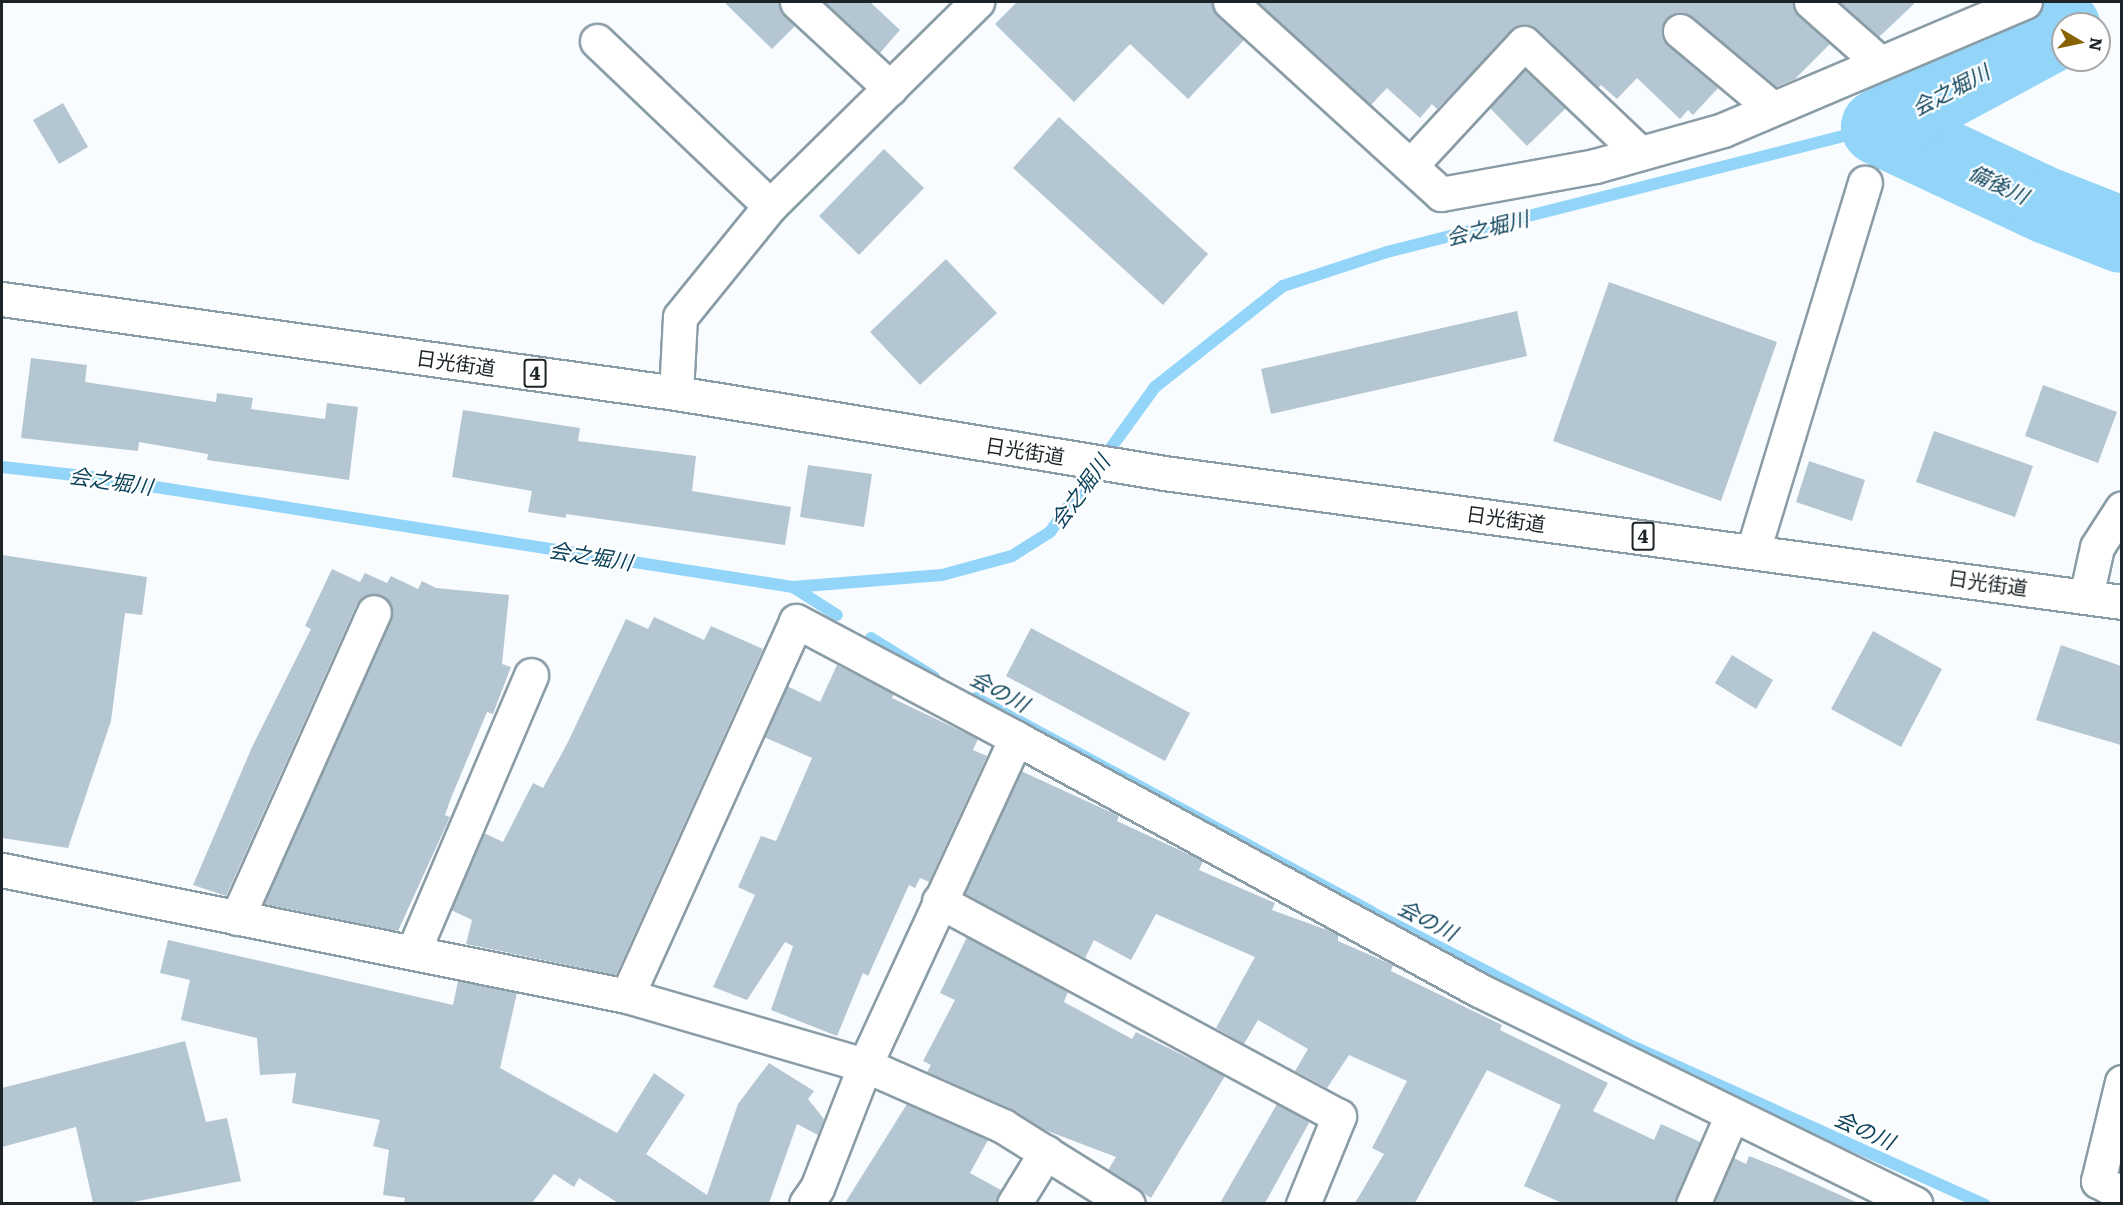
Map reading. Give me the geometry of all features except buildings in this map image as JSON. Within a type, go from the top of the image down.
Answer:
[{"type":"main road","points":[[797,2],[890,88]]},
{"type":"main road","points":[[676,393],[680,317],[770,206],[977,2]]},
{"type":"main road","points":[[1230,2],[1442,194],[1595,166],[1723,130],[2025,2]]},
{"type":"main road","points":[[1811,2],[1880,63]]},
{"type":"main road","points":[[1680,31],[1772,108]]},
{"type":"main road","points":[[597,41],[770,206]]},
{"type":"main road","points":[[1411,165],[1524,43],[1639,152]]},
{"type":"main road","points":[[1753,551],[1865,183]]},
{"type":"main road","name":"日光街道","points":[[2,298],[676,393],[1164,473],[2121,602]]},
{"type":"main road","points":[[2086,597],[2097,547],[2121,508]]},
{"type":"main road","points":[[237,918],[374,612]]},
{"type":"main road","points":[[627,996],[796,621],[1479,990],[1895,1200]]},
{"type":"main road","points":[[413,952],[531,675]]},
{"type":"main road","points":[[806,1203],[817,1188],[865,1065],[1016,738]]},
{"type":"main road","points":[[2,870],[627,996],[865,1065],[1003,1126],[1128,1203]]},
{"type":"main road","points":[[939,901],[1339,1116],[1303,1203]]},
{"type":"main road","points":[[2099,1193],[2121,1083]]},
{"type":"main road","points":[[1693,1203],[1731,1117]]},
{"type":"main road","points":[[1014,1203],[1046,1152]]},
{"type":"waterway","name":"会之堀川","points":[[1879,127],[2051,34]]},
{"type":"waterway","name":"会之堀川","points":[[2,467],[92,477],[793,587],[942,575],[1012,556],[1050,532],[1155,387],[1283,286],[1387,252],[1879,127]]},
{"type":"waterway","name":"備後川","points":[[1879,127],[2048,206],[2122,235]]},
{"type":"waterway","points":[[793,587],[837,615]]},
{"type":"waterway","name":"会の川","points":[[871,638],[934,677]]},
{"type":"waterway","name":"会の川","points":[[976,698],[1371,912],[1634,1047],[1984,1204]]}]
